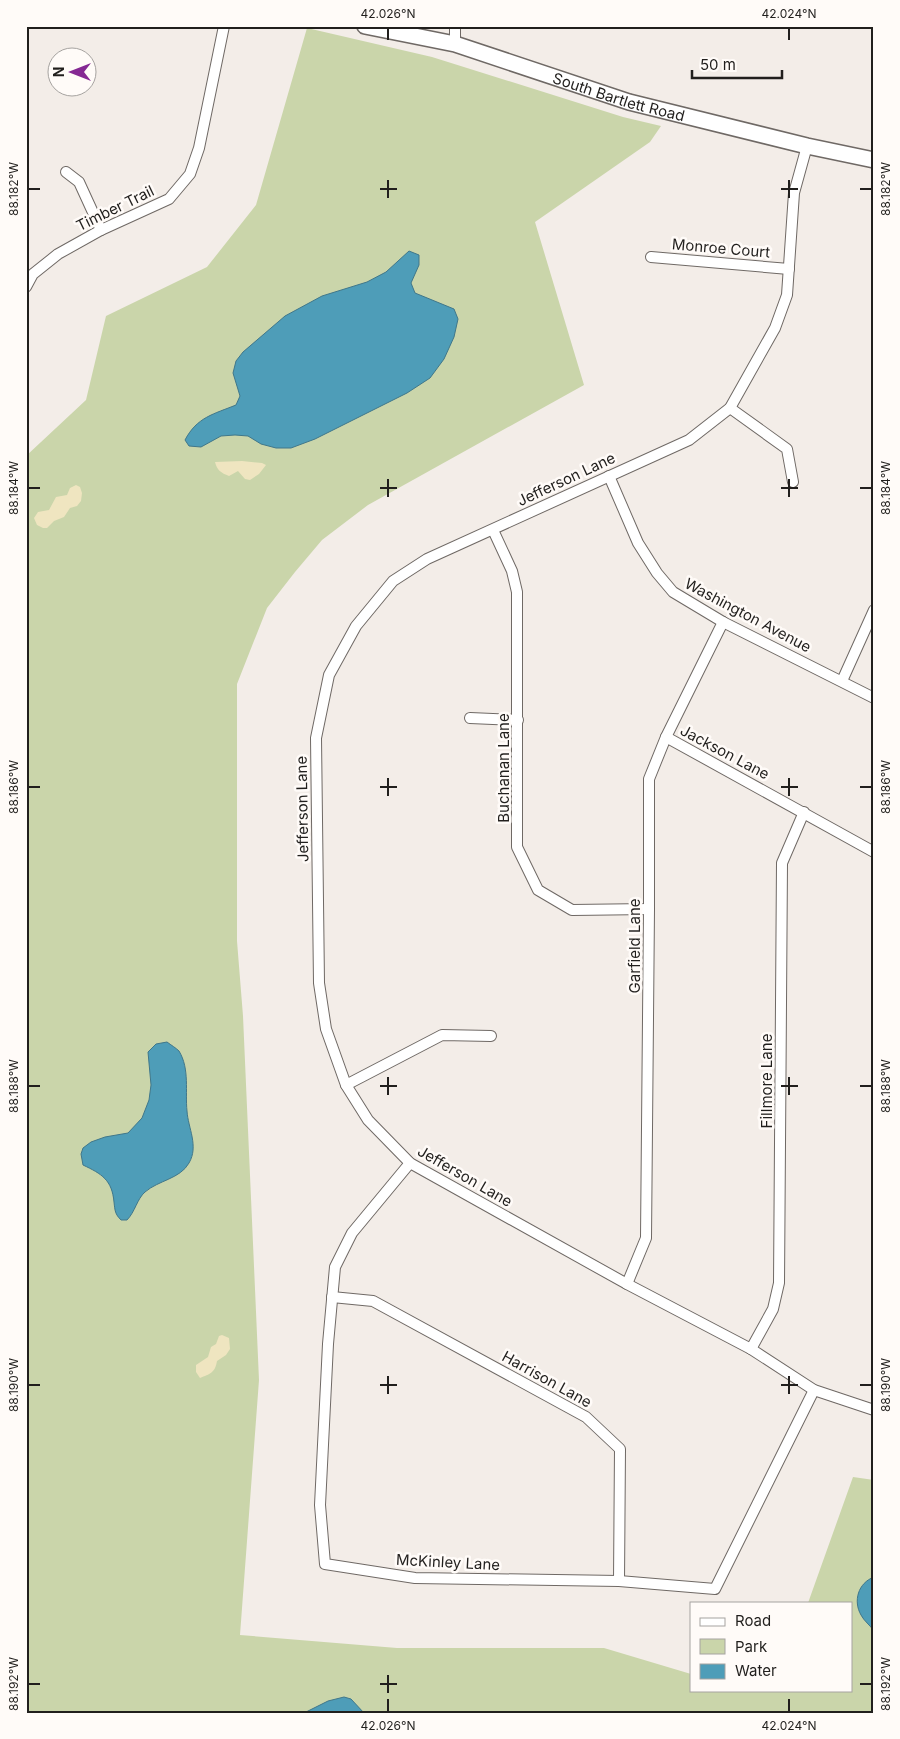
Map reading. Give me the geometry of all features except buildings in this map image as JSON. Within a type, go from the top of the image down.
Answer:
[{"type":"main road","name":"South Bartlett Road","points":[[365,26],[455,44],[630,102],[807,146],[874,160]]},
{"type":"street","name":"Timber Trail","points":[[26,287],[33,274],[58,254],[101,230],[168,200],[190,174],[199,148],[224,26]]},
{"type":"street","points":[[455,26],[455,44]]},
{"type":"street","name":"Jefferson Lane","points":[[807,146],[794,193],[787,294],[775,328],[730,408],[689,440],[427,559],[393,581],[356,626],[329,675],[316,738],[319,982],[326,1029],[346,1084],[368,1120],[410,1163],[627,1284],[751,1349],[814,1390],[874,1410]]},
{"type":"street","points":[[66,172],[79,182],[101,230]]},
{"type":"street","name":"Monroe Court","points":[[651,257],[789,269]]},
{"type":"street","points":[[730,408],[787,449],[793,482]]},
{"type":"street","name":"Washington Avenue","points":[[609,476],[638,543],[657,573],[673,592],[723,622],[874,698]]},
{"type":"street","name":"Buchanan Lane","points":[[493,530],[512,571],[517,592],[517,847],[538,890],[572,910],[650,909]]},
{"type":"street","points":[[842,681],[874,610]]},
{"type":"street","name":"Garfield Lane","points":[[627,1284],[646,1238],[650,909],[649,779],[666,737],[723,622]]},
{"type":"street","points":[[470,718],[518,720]]},
{"type":"street","name":"Jackson Lane","points":[[666,737],[874,852]]},
{"type":"street","name":"Fillmore Lane","points":[[751,1349],[773,1309],[779,1283],[782,863],[804,812]]},
{"type":"street","points":[[346,1084],[442,1035],[491,1036]]},
{"type":"street","name":"McKinley Lane","points":[[410,1163],[352,1233],[335,1267],[320,1505],[325,1564],[415,1578],[619,1581],[715,1588],[814,1390]]},
{"type":"street","name":"Harrison Lane","points":[[332,1297],[373,1301],[586,1417],[620,1449],[619,1581]]},
{"type":"green space","points":[[307,28],[432,57],[623,117],[661,126],[650,142],[535,222],[584,385],[368,505],[322,540],[267,608],[237,684],[237,941],[243,1016],[259,1380],[240,1635],[397,1648],[604,1648],[690,1674],[690,1692],[852,1692],[852,1602],[808,1602],[853,1477],[874,1480],[874,1713],[26,1713],[26,456],[86,400],[106,316],[207,267],[256,205]]},
{"type":"sand","points":[[242,461],[266,465],[259,474],[250,480],[245,479],[238,471],[229,476],[224,474],[218,469],[215,462]]},
{"type":"sand","points":[[76,485],[80,487],[82,493],[81,501],[77,506],[70,508],[64,517],[54,521],[47,528],[37,525],[34,518],[38,512],[49,510],[56,497],[67,495],[70,488]]},
{"type":"sand","points":[[222,1335],[229,1338],[230,1349],[226,1355],[217,1361],[212,1372],[200,1378],[196,1372],[196,1365],[208,1357],[211,1347],[216,1344],[219,1336]]},
{"type":"water","points":[[409,251],[419,255],[419,265],[411,283],[415,293],[454,309],[458,319],[454,337],[444,359],[430,378],[407,393],[315,439],[291,448],[276,448],[261,444],[248,436],[235,435],[221,436],[201,447],[189,446],[185,440],[195,426],[207,417],[236,405],[240,396],[233,373],[236,361],[243,352],[285,316],[322,296],[367,282],[386,272]]},
{"type":"water","points":[[167,1042],[179,1051],[185,1065],[187,1111],[193,1144],[192,1157],[180,1173],[145,1192],[127,1220],[121,1220],[116,1212],[113,1194],[108,1183],[96,1171],[83,1165],[81,1154],[83,1148],[91,1142],[105,1137],[128,1133],[142,1118],[149,1100],[151,1085],[148,1052],[156,1044]]},
{"type":"water","points":[[874,1577],[874,1631],[861,1615],[857,1598],[864,1584]]},
{"type":"water","points":[[344,1697],[351,1699],[364,1713],[304,1713],[328,1701]]}]
